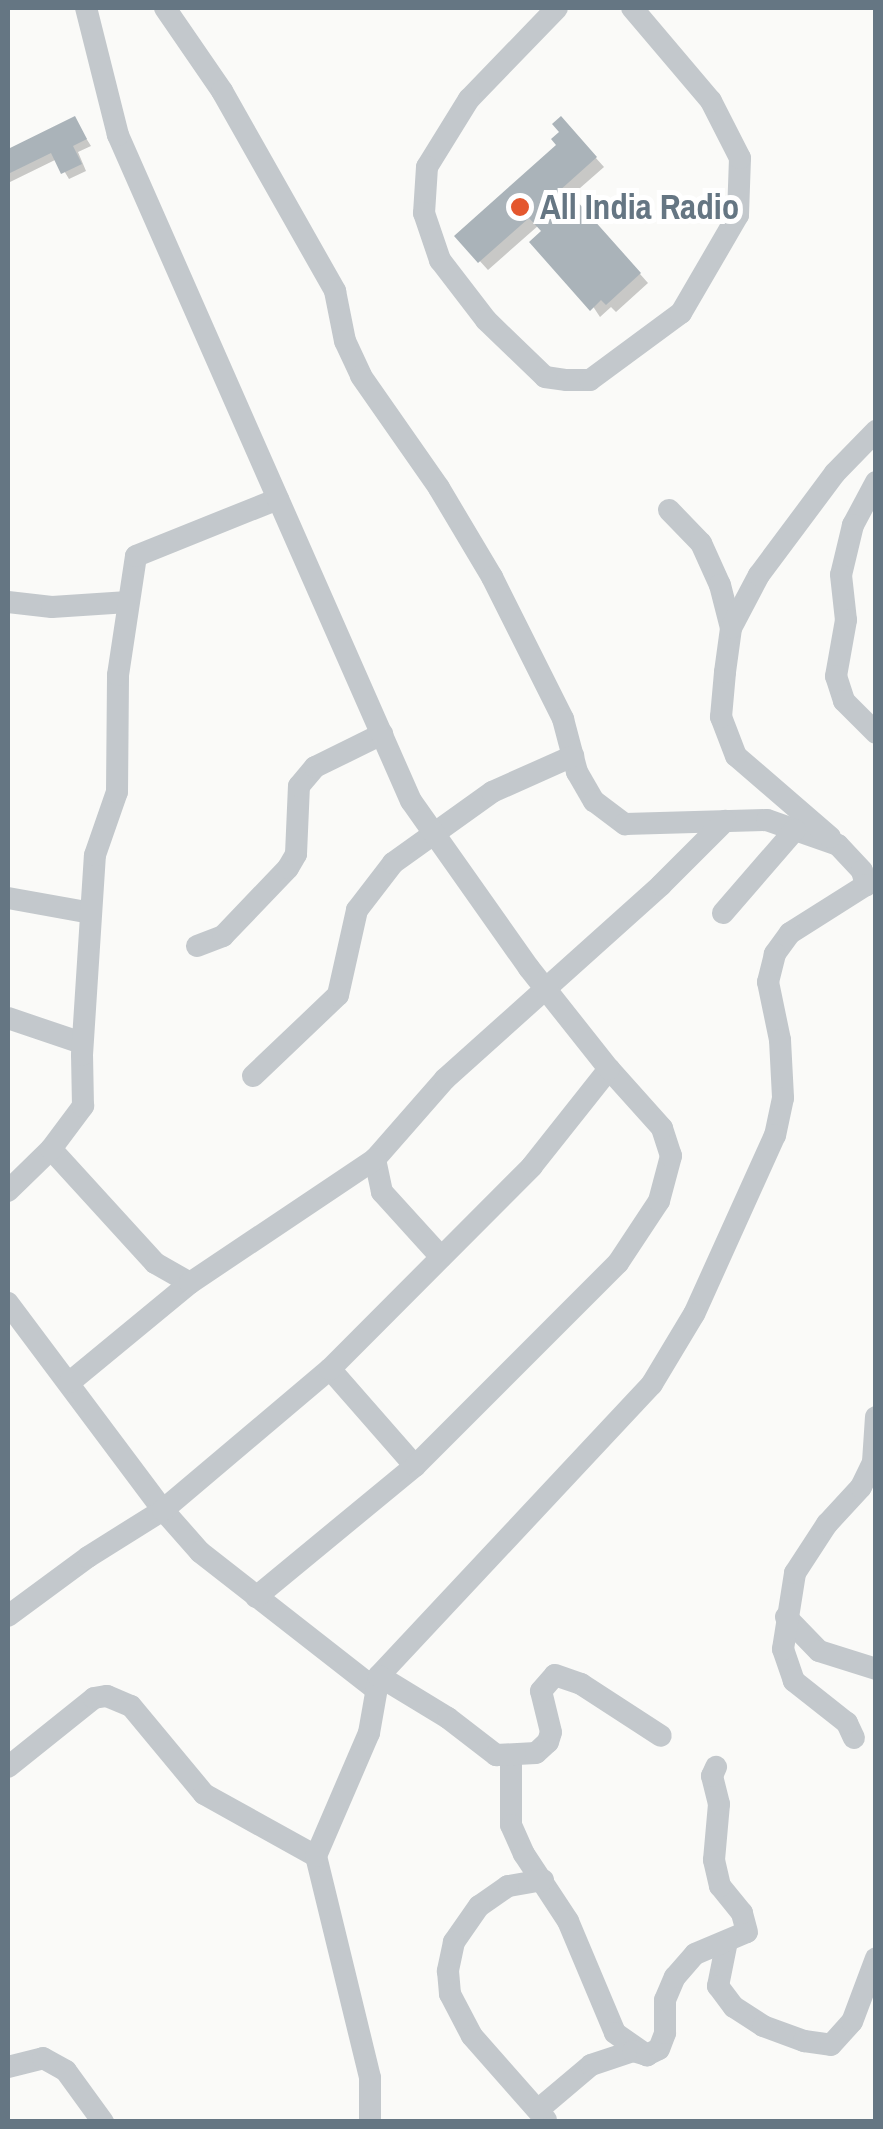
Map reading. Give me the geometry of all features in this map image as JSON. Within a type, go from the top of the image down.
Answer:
[{"type":"street","points":[[86,8],[118,135],[411,801],[544,988],[662,1128],[672,1156],[658,1201],[618,1263],[415,1466],[256,1597]]},
{"type":"street","points":[[165,8],[222,91],[335,292],[344,341],[361,376],[438,488],[492,577],[564,719],[573,756],[594,801],[625,824],[767,820],[838,845]]},
{"type":"street","points":[[557,8],[469,98],[427,167],[424,213],[440,260],[486,320],[546,378],[590,380],[681,314],[738,215],[740,158],[718,115],[632,8]]},
{"type":"street","points":[[370,2122],[370,2078],[316,1856],[369,1733],[376,1682],[652,1384],[694,1314],[775,1136],[783,1098],[780,1040],[768,982],[775,954],[790,933],[866,885],[862,871],[838,845],[736,756],[721,717],[731,628],[759,576],[835,472],[876,432]]},
{"type":"street","points":[[876,482],[852,525],[841,574],[846,620],[836,676],[844,701],[876,734]]},
{"type":"street","points":[[8,1191],[50,1148],[83,1106],[82,1043],[95,855],[116,792],[118,675],[136,556],[278,500]]},
{"type":"street","points":[[669,510],[701,543],[731,628]]},
{"type":"street","points":[[8,602],[52,607],[128,602]]},
{"type":"street","points":[[197,946],[223,936],[288,868],[296,854],[299,786],[315,768],[382,734]]},
{"type":"street","points":[[253,1076],[338,994],[357,910],[394,863],[492,792],[573,756]]},
{"type":"street","points":[[70,1382],[190,1283],[375,1159],[445,1080],[661,885],[724,820]]},
{"type":"street","points":[[723,913],[795,830]]},
{"type":"street","points":[[8,898],[91,912]]},
{"type":"street","points":[[8,1018],[82,1043]]},
{"type":"street","points":[[8,1616],[88,1557],[162,1510],[330,1369],[532,1166],[609,1069]]},
{"type":"street","points":[[50,1148],[155,1263],[190,1283]]},
{"type":"street","points":[[375,1159],[382,1192],[440,1258]]},
{"type":"street","points":[[8,1303],[162,1510],[200,1552],[376,1682],[448,1718],[496,1755],[536,1752],[548,1742],[552,1732],[541,1691],[555,1675],[581,1684],[661,1736]]},
{"type":"street","points":[[330,1369],[415,1466]]},
{"type":"street","points":[[854,1738],[846,1723],[794,1681],[783,1649],[796,1573],[828,1524],[861,1487],[873,1462],[876,1416]]},
{"type":"street","points":[[786,1617],[819,1652],[876,1669]]},
{"type":"street","points":[[8,1767],[94,1698],[107,1696],[131,1706],[204,1794],[225,1810],[316,1856]]},
{"type":"street","points":[[511,1756],[511,1825],[524,1854],[568,1922],[616,2033],[647,2055]]},
{"type":"street","points":[[543,1880],[508,1886],[479,1906],[454,1942],[448,1972],[450,1994],[472,2036],[543,2115],[592,2066],[632,2050],[647,2055],[659,2049],[665,2033],[665,2000],[675,1976],[694,1954],[747,1932],[742,1913],[720,1886],[714,1860],[719,1804],[712,1776],[716,1766]]},
{"type":"street","points":[[728,1941],[718,1986],[734,2006],[763,2026],[818,2043],[831,2044],[852,2022],[876,1958]]},
{"type":"street","points":[[8,2067],[43,2058],[66,2071],[103,2122]]},
{"type":"building","points":[[75,116],[87,139],[73,146],[82,164],[61,174],[51,153],[8,174],[8,149]]},
{"type":"building","name":"All India Radio","points":[[561,116],[597,157],[549,200],[561,214],[576,200],[641,273],[606,305],[601,300],[590,311],[529,242],[541,231],[529,218],[478,263],[454,236],[556,145],[551,139],[559,132],[552,124]]},
{"type":"place","name":"All India Radio","points":[[520,207]]}]
